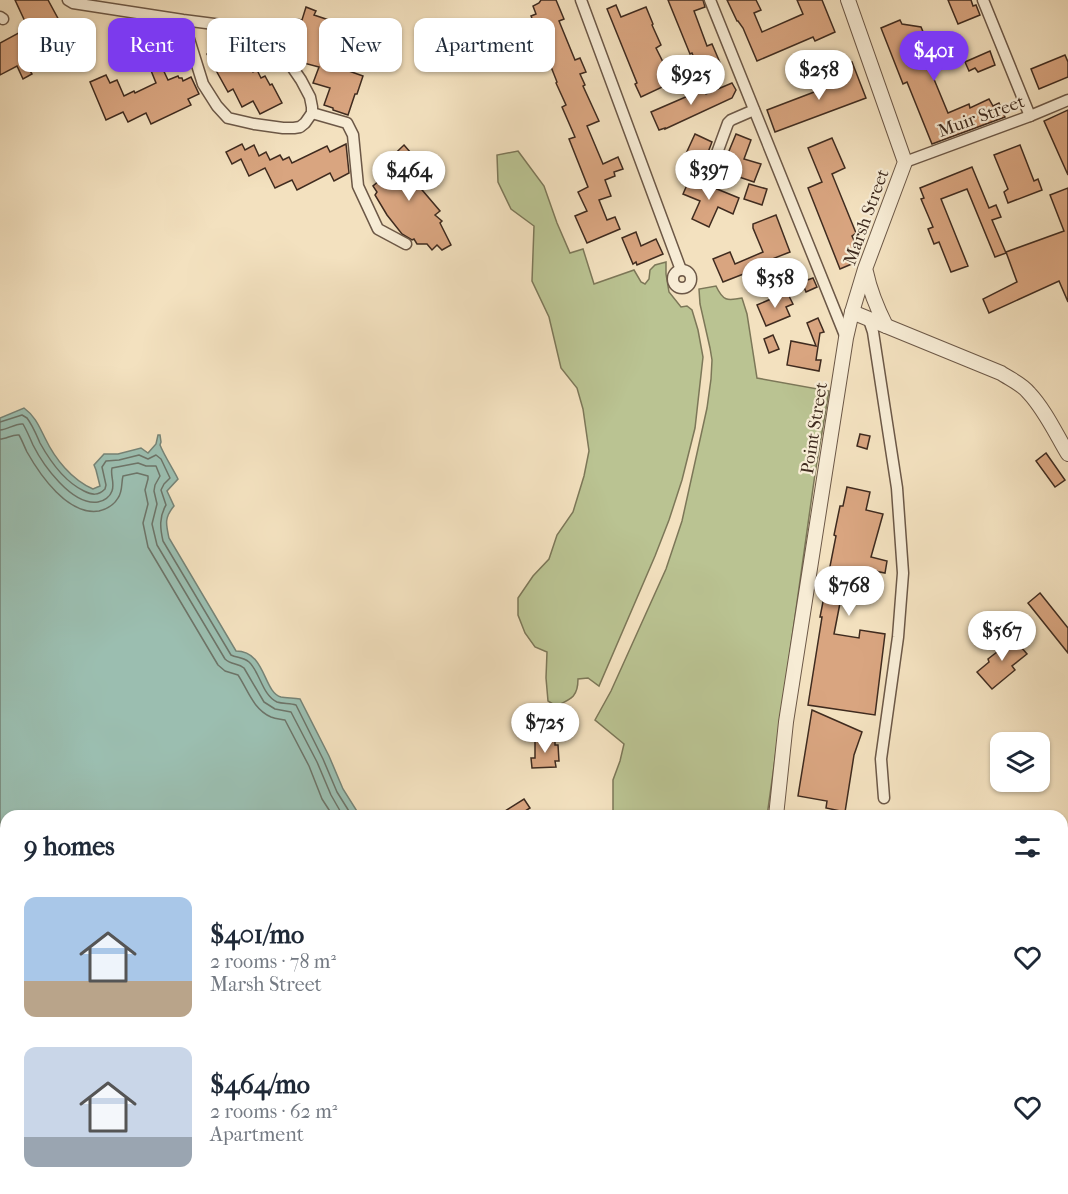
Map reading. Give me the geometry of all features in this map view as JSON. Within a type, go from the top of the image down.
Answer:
[{"type":"street","points":[[581,0],[681,270]]},
{"type":"street","points":[[710,0],[846,338]]},
{"type":"street","name":"Marsh Street","points":[[848,0],[905,162],[865,269],[852,312]]},
{"type":"street","points":[[983,0],[1030,116]]},
{"type":"street","points":[[71,1],[166,18]]},
{"type":"street","points":[[195,22],[222,25],[261,34],[271,40],[302,80],[310,97],[312,113],[305,123],[294,128],[254,124],[228,118],[203,84],[195,59]]},
{"type":"street","name":"Muir Street","points":[[905,162],[1068,100]]},
{"type":"street","points":[[710,172],[728,123],[754,110]]},
{"type":"street","points":[[312,113],[347,123],[353,135],[358,186],[378,229],[406,244]]},
{"type":"street","points":[[865,269],[869,288],[886,326]]},
{"type":"street","points":[[869,288],[869,320],[873,332],[897,488],[903,573],[898,637],[881,759],[884,798]]},
{"type":"street","points":[[852,312],[1001,373],[1017,383],[1028,391],[1040,406],[1068,454]]},
{"type":"street","name":"Point Street","points":[[777,810],[788,710],[852,312]]},
{"type":"green space","points":[[518,151],[544,186],[570,253],[583,249],[594,284],[634,270],[641,282],[645,284],[649,279],[650,270],[655,265],[666,262],[669,292],[681,307],[687,306],[692,310],[703,357],[695,428],[682,480],[655,556],[599,686],[588,678],[578,679],[577,690],[573,697],[556,706],[548,701],[547,652],[535,647],[525,633],[518,615],[518,598],[533,576],[549,559],[557,535],[573,512],[589,451],[583,409],[577,388],[561,368],[549,317],[532,281],[534,226],[511,209],[498,182],[497,155]]},
{"type":"green space","points":[[716,286],[726,299],[742,298],[747,314],[757,378],[829,391],[815,474],[768,810],[613,810],[613,780],[624,744],[595,720],[611,691],[666,569],[682,521],[707,408],[711,379],[712,360],[699,289]]},
{"type":"water","points":[[24,408],[28,411],[65,468],[78,480],[93,489],[100,486],[94,465],[104,454],[118,454],[141,448],[148,453],[160,435],[160,445],[178,479],[167,491],[174,506],[167,521],[169,538],[236,651],[253,657],[275,694],[300,699],[343,789],[356,810],[0,810],[0,418]]},
{"type":"building","points":[[15,0],[48,0],[58,18],[23,18]]},
{"type":"building","points":[[541,0],[556,0],[564,19],[559,21],[575,60],[580,58],[586,72],[580,74],[585,85],[583,86],[599,121],[587,126],[603,164],[618,157],[623,169],[614,172],[615,176],[605,180],[611,196],[599,200],[607,220],[615,217],[620,229],[587,243],[575,216],[587,211],[578,192],[588,187],[569,139],[575,137],[562,107],[566,105],[553,72],[555,72],[555,18],[532,18],[531,16],[536,14],[533,6]]},
{"type":"building","points":[[668,0],[703,0],[705,7],[694,11],[707,46],[712,44],[721,65],[700,73]]},
{"type":"building","points":[[727,0],[756,0],[761,10],[754,13],[762,32],[803,14],[797,0],[822,0],[835,32],[815,41],[813,37],[757,61],[743,28]]},
{"type":"building","points":[[948,0],[971,0],[980,15],[958,24]]},
{"type":"building","points":[[616,5],[621,17],[646,7],[661,45],[656,48],[673,82],[641,97],[607,9]]},
{"type":"building","points":[[306,7],[316,11],[314,15],[323,18],[319,18],[319,67],[307,64],[307,18],[303,18]]},
{"type":"building","points":[[900,20],[902,24],[921,27],[929,46],[954,35],[964,59],[931,72],[948,113],[969,104],[970,108],[989,99],[993,106],[999,103],[1005,117],[932,144],[907,82],[903,84],[881,28]]},
{"type":"building","points":[[18,33],[18,68],[17,66],[0,75],[0,43]]},
{"type":"building","points":[[990,51],[995,65],[978,72],[975,68],[969,71],[965,62]]},
{"type":"building","points":[[1065,55],[1068,62],[1068,77],[1039,89],[1031,69]]},
{"type":"building","points":[[852,62],[866,98],[775,132],[767,110],[843,81],[838,68]]},
{"type":"building","points":[[319,67],[319,72],[352,72],[363,76],[348,115],[324,105],[330,88],[313,83]]},
{"type":"building","points":[[20,72],[31,72],[32,74],[23,79]]},
{"type":"building","points":[[152,72],[164,72],[168,80],[178,76],[183,81],[191,77],[199,94],[188,99],[191,105],[151,124],[146,113],[128,122],[123,112],[106,120],[90,82],[106,75],[110,83],[117,80],[124,96],[156,83]]},
{"type":"building","points":[[217,72],[258,72],[261,78],[265,76],[270,85],[272,84],[282,103],[260,114],[253,101],[242,107],[233,89],[228,92]]},
{"type":"building","points":[[732,83],[736,90],[732,98],[659,130],[651,112],[704,89],[706,94]]},
{"type":"building","points":[[1068,110],[1068,175],[1044,121]]},
{"type":"building","points":[[695,134],[712,142],[705,160],[696,156],[694,161],[684,158]]},
{"type":"building","points":[[736,134],[751,140],[744,159],[761,164],[754,182],[722,168]]},
{"type":"building","points":[[832,138],[845,168],[832,174],[856,233],[852,236],[858,249],[849,252],[854,263],[840,269],[808,188],[822,182],[808,148]]},
{"type":"building","points":[[242,144],[245,150],[254,145],[259,156],[266,152],[270,160],[280,155],[283,160],[289,157],[292,163],[327,146],[330,152],[346,144],[349,173],[334,181],[330,173],[297,190],[292,180],[275,188],[265,168],[249,176],[241,159],[232,164],[226,152]]},
{"type":"building","points":[[404,145],[417,160],[412,164],[422,179],[417,184],[440,211],[435,215],[442,221],[440,223],[451,245],[442,250],[437,245],[432,250],[427,244],[417,244],[414,239],[402,234],[375,195],[377,192],[373,186],[380,180],[377,171]]},
{"type":"building","points":[[1020,145],[1034,181],[1038,179],[1042,190],[1008,203],[1004,192],[1008,189],[994,155]]},
{"type":"building","points":[[972,167],[989,208],[996,205],[1001,217],[992,220],[1006,253],[995,257],[967,189],[941,199],[968,266],[951,272],[939,242],[934,244],[928,229],[933,227],[921,199],[924,198],[920,188]]},
{"type":"building","points":[[690,178],[739,198],[733,214],[718,207],[709,227],[692,219],[700,201],[683,194]]},
{"type":"building","points":[[749,184],[767,189],[762,205],[744,199]]},
{"type":"building","points":[[1068,188],[1068,302],[1059,281],[989,313],[983,299],[1017,282],[1006,252],[1064,231],[1050,195]]},
{"type":"building","points":[[776,215],[790,252],[757,265],[763,279],[751,285],[746,273],[723,282],[713,259],[730,252],[735,264],[763,252],[753,224]]},
{"type":"building","points":[[636,232],[641,246],[656,239],[663,254],[637,265],[636,262],[633,264],[622,238]]},
{"type":"building","points":[[813,278],[817,287],[806,292],[802,282]]},
{"type":"building","points":[[787,292],[793,304],[786,307],[790,316],[766,326],[757,305]]},
{"type":"building","points":[[818,318],[824,332],[820,333],[816,360],[821,360],[819,371],[787,365],[791,341],[816,346],[807,323]]},
{"type":"building","points":[[773,335],[779,349],[769,353],[764,339]]},
{"type":"building","points":[[860,434],[870,436],[867,449],[857,446]]},
{"type":"building","points":[[1046,453],[1065,480],[1055,487],[1036,461]]},
{"type":"building","points":[[847,487],[870,492],[866,510],[883,514],[871,557],[887,561],[885,573],[855,567],[848,600],[841,598],[834,634],[859,638],[860,630],[885,634],[875,715],[808,705],[822,617],[820,617],[836,536],[834,535]]},
{"type":"building","points":[[1040,593],[1068,628],[1068,653],[1028,603]]},
{"type":"building","points":[[1009,633],[1027,654],[1012,666],[1015,670],[992,689],[977,672],[989,662],[988,659],[1006,645],[1001,639]]},
{"type":"building","points":[[812,710],[862,732],[854,755],[845,810],[826,808],[827,801],[798,796]]},
{"type":"building","points":[[555,739],[555,745],[558,745],[559,761],[555,761],[556,767],[532,768],[531,758],[535,758],[535,740]]},
{"type":"building","points":[[524,799],[530,808],[527,810],[507,810]]}]
